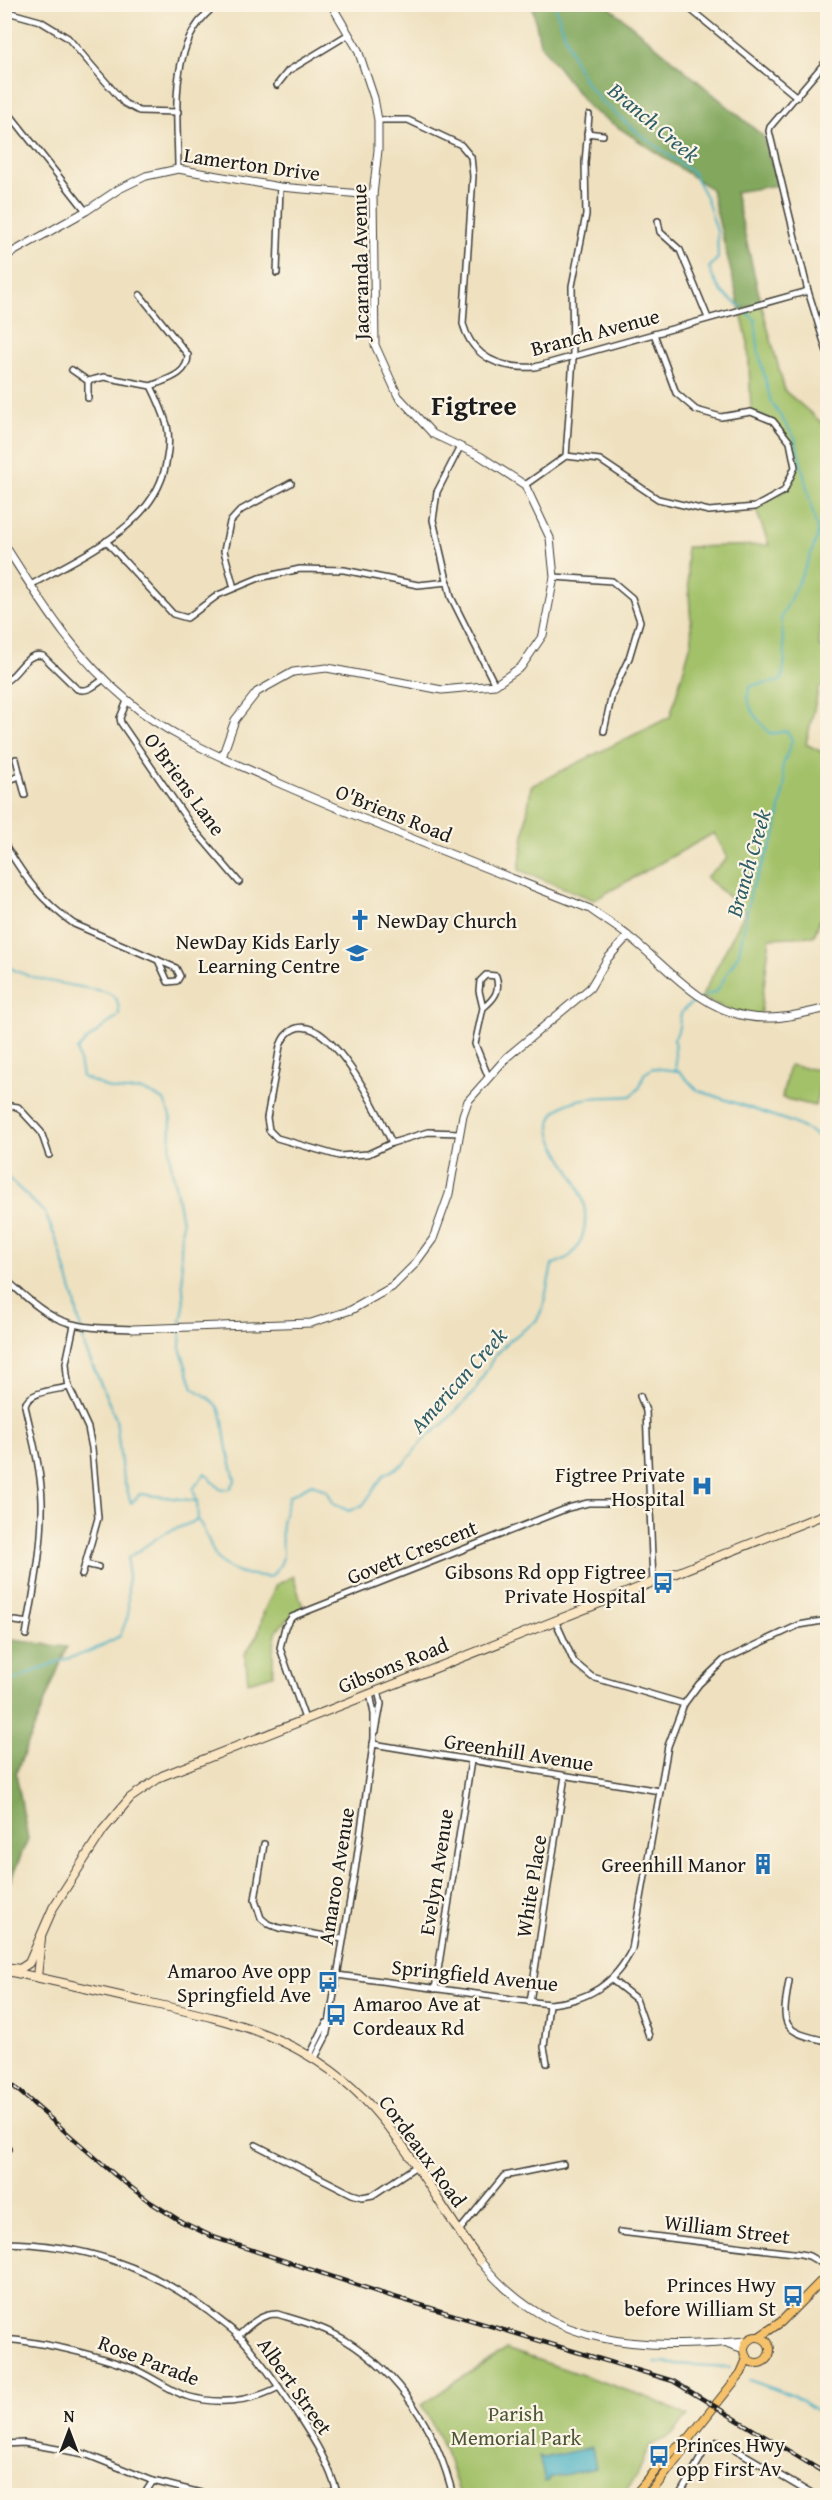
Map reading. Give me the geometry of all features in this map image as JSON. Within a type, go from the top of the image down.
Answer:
[{"type":"main road","name":"Gibsons Road","points":[[4,1969],[25,1967],[33,1956],[53,1908],[104,1830],[119,1810],[136,1794],[162,1776],[828,1513]]},
{"type":"main road","name":"Gibsons Road","points":[[37,1977],[41,1936]]},
{"type":"main road","name":"Cordeaux Road","points":[[4,1969],[236,2022],[283,2040],[312,2057],[364,2099],[387,2126],[480,2261]]},
{"type":"main road","points":[[751,2361],[746,2345],[781,2322],[828,2274]]},
{"type":"main road","points":[[690,2437],[674,2449],[636,2492],[649,2495],[680,2456],[690,2437],[751,2361],[766,2359],[769,2354],[769,2345],[781,2322]]},
{"type":"main road","points":[[759,2337],[769,2345]]},
{"type":"street","points":[[178,169],[178,76],[182,56],[199,23],[219,4]]},
{"type":"street","name":"Jacaranda Avenue","points":[[331,4],[361,59],[374,98],[378,120],[378,150],[373,195],[375,345],[398,396],[433,434],[480,456],[525,485]]},
{"type":"street","points":[[684,4],[797,97]]},
{"type":"street","points":[[4,11],[40,21],[68,38],[124,103],[139,111],[178,112]]},
{"type":"street","points":[[277,85],[288,71],[349,34]]},
{"type":"street","points":[[828,59],[770,127],[769,136],[808,291],[828,355]]},
{"type":"street","points":[[4,107],[86,210]]},
{"type":"street","points":[[566,456],[573,358],[572,286],[586,215],[585,163],[589,115]]},
{"type":"street","name":"Branch Avenue","points":[[378,120],[408,120],[417,123],[461,145],[471,157],[473,176],[462,314],[466,334],[479,351],[495,363],[515,369],[535,367],[808,291]]},
{"type":"street","points":[[587,133],[603,135]]},
{"type":"street","name":"Lamerton Drive","points":[[4,257],[119,189],[146,176],[178,169],[280,187],[373,195]]},
{"type":"street","points":[[277,273],[280,187]]},
{"type":"street","points":[[658,221],[660,232],[680,250],[708,318]]},
{"type":"street","points":[[72,370],[88,381],[104,377],[151,386],[186,368],[188,355],[141,295]]},
{"type":"street","points":[[222,758],[235,720],[257,692],[293,672],[327,668],[442,690],[495,685],[521,667],[543,635],[554,577],[550,538],[525,485],[566,456],[600,460],[658,499],[709,511],[755,507],[784,491],[795,467],[790,442],[773,421],[751,412],[721,417],[696,410],[676,393],[654,334]]},
{"type":"street","points":[[88,381],[88,398]]},
{"type":"street","points":[[31,585],[125,528],[153,498],[166,465],[169,445],[167,425],[151,386]]},
{"type":"street","points":[[460,447],[437,492],[433,520],[451,597],[495,685]]},
{"type":"street","points":[[234,588],[224,551],[230,522],[241,510],[291,483]]},
{"type":"street","points":[[106,541],[173,614],[187,618],[218,595],[234,588],[260,578],[300,569],[344,570],[418,585],[448,582]]},
{"type":"street","name":"O'Briens Road","points":[[4,544],[53,621],[70,643],[128,701],[180,736],[222,758],[319,801],[590,909],[628,936],[701,998],[732,1013],[746,1017],[780,1018],[828,1008]]},
{"type":"street","points":[[554,577],[612,580],[632,598],[640,621],[629,658],[612,694],[604,731]]},
{"type":"street","points":[[4,682],[18,673],[28,658],[37,655],[46,659],[76,689],[82,691],[91,688],[104,679]]},
{"type":"street","name":"O'Briens Lane","points":[[128,701],[120,718],[121,723],[193,828],[239,882]]},
{"type":"street","points":[[16,759],[25,795]]},
{"type":"street","points":[[4,782],[20,776]]},
{"type":"street","points":[[4,843],[25,879],[60,915],[74,924],[158,960],[176,968],[180,975],[177,981],[168,982],[165,979],[158,960]]},
{"type":"street","points":[[4,1278],[32,1302],[64,1322],[132,1329],[311,1323],[333,1317],[372,1300],[392,1287],[414,1265],[433,1239],[449,1194],[468,1101],[507,1057],[590,988],[608,958],[628,936]]},
{"type":"street","points":[[483,1008],[494,999],[498,989],[496,976],[492,974],[486,975],[480,981],[479,991],[483,1008],[475,1044],[488,1076]]},
{"type":"street","points":[[392,1143],[362,1083],[333,1046],[316,1030],[309,1027],[301,1027],[288,1032],[280,1046],[267,1118],[272,1135],[339,1156],[368,1154],[392,1143],[428,1132],[460,1132]]},
{"type":"street","points":[[4,1106],[18,1107],[41,1132],[49,1155]]},
{"type":"street","points":[[74,1324],[66,1363],[69,1387],[88,1428],[98,1518],[82,1575]]},
{"type":"street","points":[[26,1635],[40,1552],[42,1508],[40,1477],[26,1406],[27,1400],[32,1395],[69,1387]]},
{"type":"street","points":[[640,1395],[646,1411],[653,1582]]},
{"type":"street","name":"Govett Crescent","points":[[304,1719],[280,1648],[285,1627],[292,1617],[568,1508],[588,1503],[650,1503]]},
{"type":"street","points":[[85,1564],[98,1567]]},
{"type":"street","points":[[555,1620],[574,1662],[592,1677],[684,1704]]},
{"type":"street","name":"Springfield Avenue","points":[[337,1975],[549,2004],[586,1997],[612,1980],[626,1961],[635,1937],[668,1746],[684,1704],[699,1684],[724,1660],[798,1625],[828,1620]]},
{"type":"street","points":[[15,1621],[28,1623]]},
{"type":"street","name":"Amaroo Avenue","points":[[312,2057],[328,2020],[337,1975],[373,1741],[381,1704],[378,1690]]},
{"type":"street","name":"Amaroo Avenue","points":[[369,1693],[374,1714],[373,1741]]},
{"type":"street","name":"Greenhill Avenue","points":[[373,1741],[471,1761],[660,1791]]},
{"type":"street","name":"Evelyn Avenue","points":[[435,1989],[471,1761]]},
{"type":"street","name":"White Place","points":[[530,2002],[565,1776]]},
{"type":"street","points":[[264,1844],[255,1900],[261,1918],[268,1924],[279,1928],[343,1939]]},
{"type":"street","points":[[612,1980],[636,1999],[649,2036]]},
{"type":"street","points":[[789,1981],[784,2014],[787,2024],[800,2036],[828,2041]]},
{"type":"street","points":[[547,2063],[544,2047],[549,2004]]},
{"type":"street","points":[[256,2145],[362,2197],[373,2195],[415,2166]]},
{"type":"street","points":[[459,2231],[504,2176],[563,2164]]},
{"type":"street","name":"William Street","points":[[620,2232],[801,2254],[828,2267]]},
{"type":"street","name":"Albert Street","points":[[4,2243],[73,2249],[108,2258],[151,2274],[189,2297],[238,2336],[257,2356],[323,2457],[338,2494]]},
{"type":"street","name":"Cordeaux Road","points":[[480,2261],[495,2280],[520,2302],[551,2322],[573,2331],[631,2343],[746,2345]]},
{"type":"street","points":[[238,2336],[259,2318],[268,2314],[277,2314],[327,2330],[363,2351],[397,2385],[425,2423],[439,2452],[453,2496]]},
{"type":"street","name":"Rose Parade","points":[[4,2339],[70,2348],[132,2368],[185,2396],[223,2403],[261,2397],[279,2387]]},
{"type":"street","points":[[679,2496],[705,2450],[710,2444],[718,2441],[815,2496]]},
{"type":"street","points":[[4,2444],[24,2443],[85,2454],[153,2481],[213,2496]]},
{"type":"street","points":[[143,2496],[153,2481]]},
{"type":"street","points":[[314,2496],[338,2494]]},
{"type":"green space","points":[[532,5],[607,5],[763,136],[778,185],[735,192],[761,303],[740,309],[711,189],[589,108],[540,44]]},
{"type":"green space","points":[[761,303],[785,391],[827,427],[828,605],[822,604],[819,647],[827,649],[827,687],[819,687],[806,744],[828,755],[826,904],[814,936],[770,938],[760,1018],[746,1017],[701,998],[745,912],[706,877],[728,858],[714,833],[594,900],[519,870],[531,786],[670,717],[692,640],[686,547],[769,545],[755,507],[784,491],[795,467],[790,442],[773,421],[751,412],[748,343],[740,309]]},
{"type":"green space","points":[[827,1052],[827,1077],[822,1076],[815,1106],[782,1098],[789,1065],[823,1071]]},
{"type":"green space","points":[[293,1576],[303,1607],[277,1629],[273,1650],[273,1675],[248,1682],[245,1654],[258,1634],[264,1611],[276,1585]]},
{"type":"green space","points":[[5,1639],[67,1647],[16,1773],[28,1839],[5,1893]]},
{"type":"green space","name":"Parish Memorial Park","points":[[506,2349],[649,2398],[688,2416],[671,2436],[651,2445],[637,2477],[621,2495],[460,2496],[444,2449],[421,2405]]},
{"type":"water","points":[[592,2447],[596,2468],[549,2478],[549,2481],[545,2482],[539,2456],[544,2458]]},
{"type":"waterway","name":"Branch Creek","points":[[554,4],[574,60],[586,83],[601,101],[637,132],[693,173],[706,197],[717,231],[718,258],[709,268],[721,291],[742,307]]},
{"type":"waterway","name":"Branch Creek","points":[[705,996],[717,991],[739,953],[751,890],[775,836],[785,782],[782,768],[792,740],[787,731],[770,734],[753,712],[748,693],[750,686],[782,680],[785,659],[781,618],[810,557],[818,534],[795,438],[771,402],[759,354],[755,320],[746,311]]},
{"type":"waterway","points":[[819,534],[828,518]]},
{"type":"waterway","points":[[4,964],[39,979],[106,992],[113,996],[118,1003],[119,1015],[77,1050],[82,1077],[111,1089],[142,1090],[164,1100],[171,1119],[170,1158],[182,1222],[184,1306],[180,1348],[193,1388],[213,1401],[221,1413],[235,1481],[230,1489],[221,1490],[205,1473],[193,1489],[197,1501],[198,1520]]},
{"type":"waterway","name":"Branch Creek","points":[[676,1071],[674,1039],[678,1032],[681,1014],[684,1009],[700,999]]},
{"type":"waterway","name":"American Creek","points":[[4,1684],[91,1651],[120,1636],[128,1616],[128,1558],[163,1534],[198,1520],[215,1555],[225,1566],[239,1572],[270,1577],[283,1557],[281,1532],[289,1496],[312,1484],[327,1491],[334,1504],[349,1511],[363,1505],[384,1475],[404,1464],[424,1439],[442,1425],[474,1392],[494,1357],[509,1341],[537,1320],[543,1307],[552,1265],[570,1256],[581,1239],[585,1228],[582,1198],[578,1186],[554,1143],[551,1132],[551,1121],[556,1112],[567,1104],[590,1098],[631,1096],[640,1087],[644,1074],[653,1068],[679,1071],[697,1090],[791,1122],[813,1133],[828,1150]]},
{"type":"waterway","points":[[4,1174],[45,1213],[58,1244],[74,1298],[85,1348],[116,1419],[122,1472],[131,1503],[140,1494],[197,1501]]},
{"type":"waterway","points":[[655,2363],[730,2367]]},
{"type":"waterway","points":[[749,2380],[791,2395],[828,2417]]},
{"type":"railway","points":[[4,2078],[115,2175],[150,2202],[182,2222],[213,2237],[381,2293],[673,2381],[828,2475]]},
{"type":"place","name":"NewDay Church","points":[[360,920]]},
{"type":"place","name":"NewDay Kids Early Learning Centre","points":[[357,953]]},
{"type":"place","name":"Figtree Private Hospital","points":[[702,1486]]},
{"type":"place","name":"Gibsons Rd opp Figtree Private Hospital","points":[[663,1583]]},
{"type":"place","name":"Greenhill Manor","points":[[763,1864]]},
{"type":"place","name":"Amaroo Ave opp Springfield Ave","points":[[328,1982]]},
{"type":"place","name":"Amaroo Ave at Cordeaux Rd","points":[[336,2015]]},
{"type":"place","name":"Princes Hwy before William St","points":[[793,2296]]},
{"type":"place","name":"Princes Hwy opp First Av","points":[[659,2456]]},
{"type":"district","name":"Figtree","points":[[474,405]]}]
